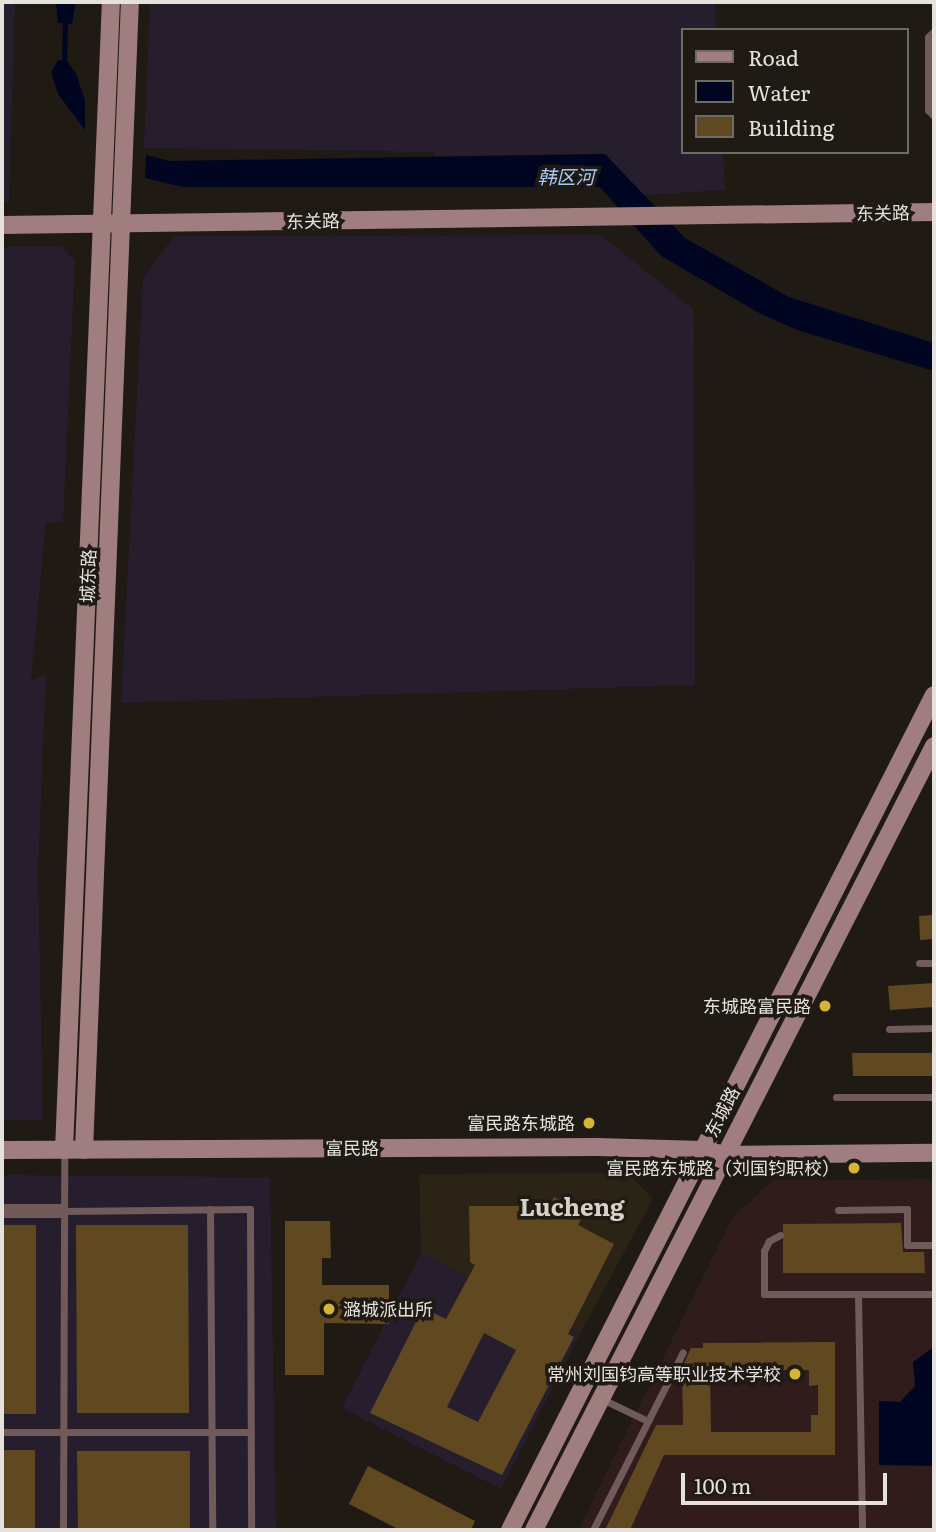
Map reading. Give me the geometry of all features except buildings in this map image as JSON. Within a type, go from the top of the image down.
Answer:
[{"type":"street","name":"城东路","points":[[84,1150],[111,224],[111,2]]},
{"type":"street","name":"城东路","points":[[64,1150],[111,224],[130,2]]},
{"type":"street","name":"东关路","points":[[2,225],[934,212]]},
{"type":"street","name":"东城路","points":[[510,1530],[934,695]]},
{"type":"street","name":"东城路","points":[[534,1530],[934,747]]},
{"type":"street","name":"富民路","points":[[2,1150],[703,1150],[934,1142]]},
{"type":"street","name":"富民路","points":[[729,1149],[934,1153]]},
{"type":"street","points":[[2,1211],[61,1211]]},
{"type":"lane","points":[[934,31],[928,37],[928,110],[934,116]]},
{"type":"lane","points":[[913,737],[934,747]]},
{"type":"lane","points":[[919,963],[934,963]]},
{"type":"lane","points":[[889,1029],[934,1028]]},
{"type":"lane","points":[[836,1097],[934,1097]]},
{"type":"lane","points":[[63,1530],[61,1211],[64,1150]]},
{"type":"lane","points":[[210,1209],[212,1530]]},
{"type":"lane","points":[[61,1211],[250,1209],[251,1530]]},
{"type":"lane","points":[[838,1210],[907,1209],[907,1245],[934,1245]]},
{"type":"lane","points":[[780,1235],[769,1241],[764,1251],[764,1294],[934,1294]]},
{"type":"lane","points":[[858,1294],[862,1530]]},
{"type":"lane","points":[[593,1530],[683,1352]]},
{"type":"lane","points":[[601,1398],[648,1421]]},
{"type":"lane","points":[[2,1432],[251,1432]]},
{"type":"shaded area","points":[[2,2],[15,2],[9,202],[2,202]]},
{"type":"shaded area","points":[[150,2],[715,2],[716,28],[680,28],[680,154],[723,154],[725,190],[643,195],[605,154],[434,156],[434,152],[144,148]]},
{"type":"shaded area","points":[[601,235],[694,310],[695,685],[121,703],[143,278],[174,236]]},
{"type":"shaded area","points":[[61,246],[75,260],[63,522],[46,522],[31,680],[46,674],[38,871],[43,1120],[2,1120],[2,247]]},
{"type":"shaded area","points":[[628,1173],[653,1199],[580,1334],[421,1253],[419,1174]]},
{"type":"shaded area","points":[[2,1175],[270,1177],[276,1530],[2,1530]]},
{"type":"shaded area","name":"常州刘国钧高等职业技术学校","points":[[934,1179],[934,1530],[578,1530],[732,1218],[773,1180]]},
{"type":"shaded area","points":[[421,1253],[580,1334],[501,1489],[342,1408]]},
{"type":"water","points":[[56,2],[76,2],[72,24],[58,23]]},
{"type":"water","points":[[58,60],[68,62],[76,74],[85,100],[85,130],[58,94],[51,72]]},
{"type":"water","points":[[605,154],[685,238],[789,297],[934,343],[934,371],[800,331],[761,314],[661,256],[600,187],[183,187],[145,178],[146,155],[170,161]]},
{"type":"water","points":[[934,1347],[934,1466],[879,1465],[879,1401],[900,1402],[915,1386],[913,1362]]},
{"type":"waterway","name":"韩区河","points":[[64,66],[65,18]]},
{"type":"place","name":"东城路富民路","points":[[825,1006]]},
{"type":"place","name":"富民路东城路","points":[[589,1123]]},
{"type":"place","name":"富民路东城路（刘国钧职校）","points":[[854,1168]]},
{"type":"place","name":"潞城派出所","points":[[329,1309]]},
{"type":"place","name":"常州刘国钧高等职业技术学校","points":[[795,1374]]},
{"type":"district","name":"Lucheng","points":[[572,1206]]}]
